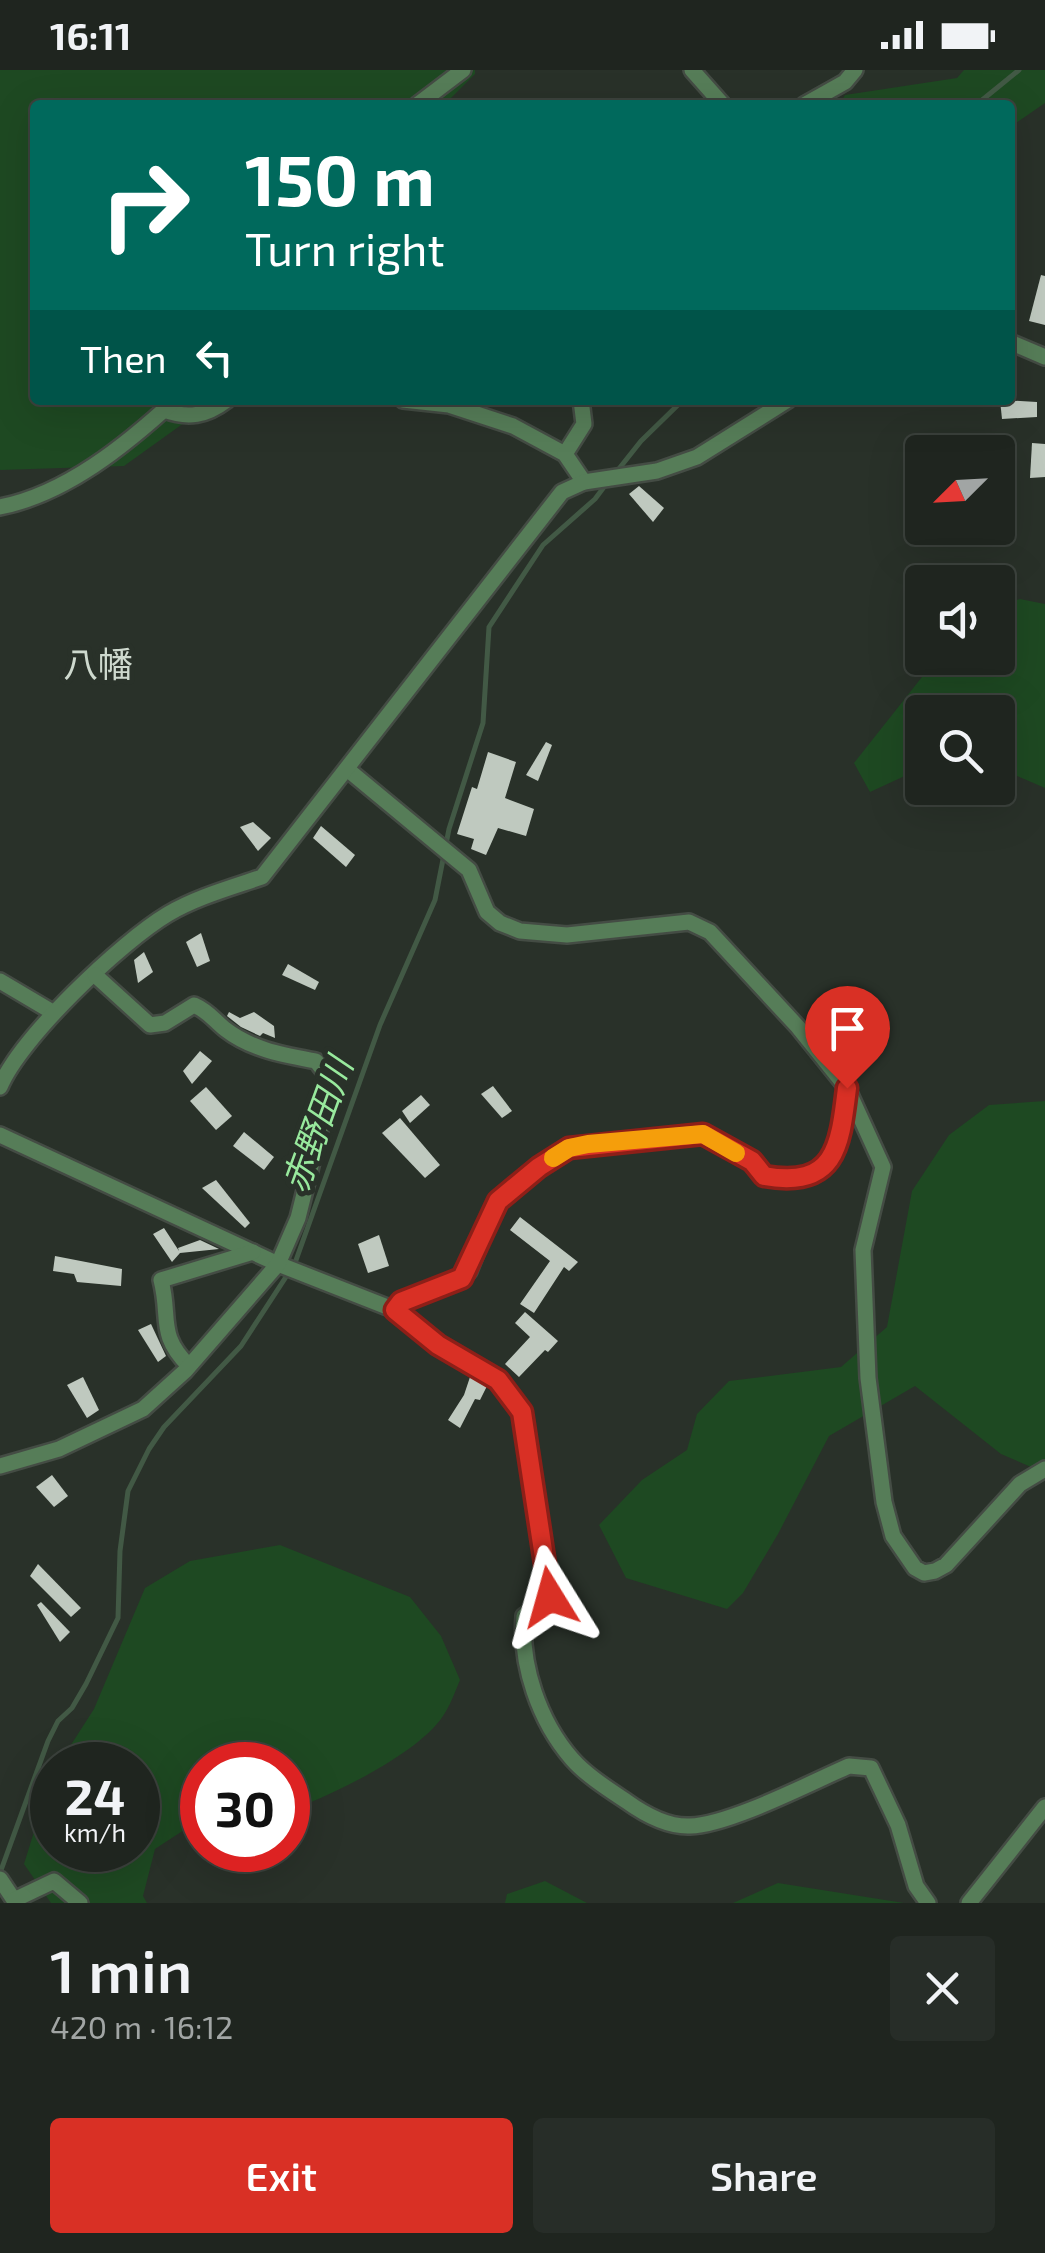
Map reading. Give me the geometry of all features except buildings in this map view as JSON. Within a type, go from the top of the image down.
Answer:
[{"type":"street","points":[[424,100],[463,70]]},
{"type":"street","points":[[692,70],[718,100]]},
{"type":"street","points":[[813,100],[844,82],[856,70]]},
{"type":"street","points":[[1015,344],[1045,357]]},
{"type":"street","points":[[0,507],[58,488],[104,458],[169,405],[184,417],[205,413],[218,405]]},
{"type":"street","points":[[449,405],[513,426],[564,454],[584,482]]},
{"type":"street","points":[[564,454],[584,424],[582,405]]},
{"type":"street","points":[[0,1087],[8,1068],[54,1013],[152,924],[262,876],[562,492],[584,482],[657,470],[697,456],[780,405]]},
{"type":"street","points":[[347,769],[470,870],[487,912],[520,932],[566,935],[690,922],[710,932],[798,1027],[847,1088],[883,1166],[863,1250],[868,1378],[884,1502],[893,1536],[915,1568],[935,1571],[946,1564],[1020,1484],[1045,1469]]},
{"type":"street","points":[[0,1466],[59,1448],[143,1410],[286,1267],[326,1106],[326,1074],[316,1060],[268,1052],[225,1029],[212,1014],[194,1005],[165,1024],[150,1025],[95,975]]},
{"type":"street","points":[[0,982],[54,1013]]},
{"type":"street","points":[[395,1310],[401,1302],[462,1278],[498,1201],[569,1148],[703,1134],[752,1161],[764,1176],[804,1178],[828,1163],[841,1139],[847,1088]]},
{"type":"street","points":[[0,1135],[286,1267],[395,1310],[438,1345],[498,1380],[522,1412],[550,1597],[524,1616],[522,1643],[538,1698],[572,1759],[638,1809],[664,1822],[688,1826],[714,1822],[848,1766],[871,1768],[898,1824],[916,1886],[928,1903]]},
{"type":"street","points":[[189,1366],[173,1350],[166,1330],[166,1300],[160,1280],[253,1252]]},
{"type":"street","points":[[968,1903],[1045,1807]]},
{"type":"street","points":[[0,1879],[15,1901],[54,1881],[80,1903]]},
{"type":"green space","points":[[0,70],[475,70],[449,100],[30,100],[30,405],[209,405],[124,466],[0,470]]},
{"type":"green space","points":[[964,70],[1045,70],[1045,103],[1015,124],[1015,100],[842,100],[845,95],[957,78]]},
{"type":"green space","points":[[1015,601],[1045,604],[1045,788],[1015,775],[1015,695],[908,695],[924,675],[1015,675]]},
{"type":"green space","points":[[905,698],[905,776],[870,792],[854,763]]},
{"type":"green space","points":[[1045,1101],[1045,1473],[1001,1454],[915,1386],[829,1436],[778,1534],[743,1593],[727,1609],[626,1578],[599,1525],[642,1480],[687,1450],[697,1414],[729,1381],[841,1367],[887,1327],[912,1191],[949,1135],[989,1105]]},
{"type":"green space","points":[[280,1545],[410,1597],[441,1636],[460,1680],[446,1712],[431,1730],[394,1759],[310,1802],[310,1742],[180,1742],[180,1833],[160,1846],[160,1742],[73,1742],[94,1709],[145,1588],[190,1561]]},
{"type":"green space","points":[[30,1845],[30,1872],[149,1872],[143,1896],[147,1903],[51,1903],[24,1864]]},
{"type":"green space","points":[[545,1881],[587,1903],[505,1903],[507,1894]]},
{"type":"green space","points":[[778,1883],[904,1903],[733,1903]]},
{"type":"waterway","name":"赤野田川","points":[[982,100],[1019,70]]},
{"type":"waterway","name":"赤野田川","points":[[614,475],[678,405]]},
{"type":"waterway","name":"赤野田川","points":[[0,1873],[48,1741],[86,1684],[118,1618],[120,1551],[128,1491],[164,1427],[241,1346],[295,1263],[380,1025],[435,900],[449,829],[483,723],[489,627],[543,545],[595,499],[607,483]]},
{"type":"slow traffic","points":[[553,1158],[569,1148],[588,1144],[703,1134],[736,1153]]},
{"type":"district","name":"八幡","points":[[98,665]]},
{"type":"route","points":[[550,1597],[522,1412],[498,1380],[438,1345],[395,1310],[401,1302],[462,1278],[498,1201],[569,1148],[703,1134],[752,1161],[764,1176],[804,1178],[828,1163],[841,1139],[847,1088]]}]
